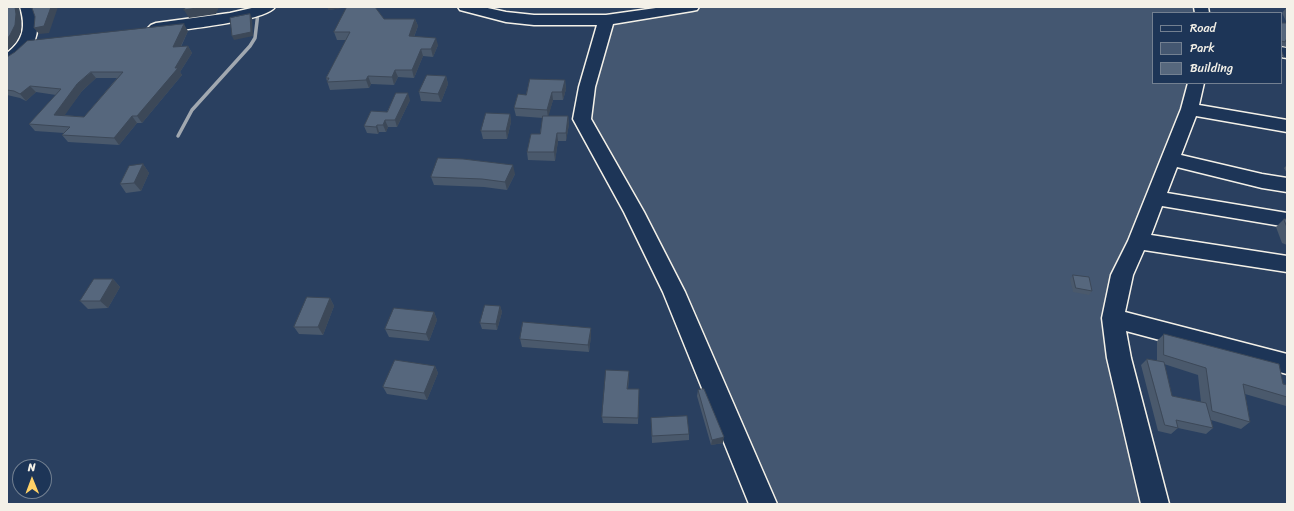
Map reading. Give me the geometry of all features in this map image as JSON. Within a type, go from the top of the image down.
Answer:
[{"type":"street","points":[[7,60],[21,51],[28,42],[32,22],[27,7]]},
{"type":"street","points":[[138,30],[232,13],[262,10],[268,7]]},
{"type":"street","points":[[465,7],[521,20],[606,20],[640,11],[692,7]]},
{"type":"street","points":[[606,20],[587,87],[582,119],[634,212],[674,292],[764,504]]},
{"type":"street","points":[[28,42],[44,40]]},
{"type":"street","points":[[1155,504],[1119,358],[1113,318],[1122,274],[1138,241],[1190,109],[1196,84]]},
{"type":"street","points":[[1190,109],[1287,126]]},
{"type":"street","points":[[1170,159],[1262,181],[1287,185]]},
{"type":"street","points":[[1155,198],[1287,220]]},
{"type":"street","points":[[1138,241],[1287,264]]},
{"type":"street","points":[[1113,318],[1287,364]]},
{"type":"green space","points":[[692,7],[1201,7],[1202,12],[1152,12],[1152,84],[1196,84],[1113,318],[1155,504],[763,504],[582,119],[606,20]]},
{"type":"building","points":[[7,7],[15,7],[16,14],[15,25],[7,39]]},
{"type":"building","points":[[32,7],[51,7],[44,26],[34,28],[35,17]]},
{"type":"building","points":[[186,7],[203,7],[184,10]]},
{"type":"building","points":[[347,7],[375,7],[384,19],[415,19],[409,36],[436,38],[431,49],[421,49],[412,70],[395,70],[392,77],[368,76],[366,80],[327,82],[329,78],[326,78],[350,32],[334,32]]},
{"type":"building","points":[[250,14],[251,32],[232,36],[230,18]]},
{"type":"building","points":[[1282,23],[1287,23],[1287,38],[1285,42],[1282,41]]},
{"type":"building","points":[[184,24],[173,47],[188,46],[175,68],[178,68],[137,116],[132,116],[114,138],[62,135],[70,127],[29,124],[61,89],[30,86],[20,94],[7,90],[7,57],[27,41]],"holes":[[[91,72],[123,72],[84,117],[54,115],[77,84]]]},
{"type":"building","points":[[427,75],[446,76],[438,94],[419,92]]},
{"type":"building","points":[[530,79],[565,80],[562,92],[552,92],[547,110],[514,108],[518,94],[526,95]]},
{"type":"building","points":[[396,93],[408,93],[395,120],[385,120],[383,125],[377,125],[376,127],[364,126],[371,111],[387,112]]},
{"type":"building","points":[[486,113],[510,114],[506,131],[481,131]]},
{"type":"building","points":[[543,116],[568,116],[566,133],[557,133],[554,152],[527,152],[531,134],[540,134]]},
{"type":"building","points":[[438,158],[463,159],[513,165],[505,182],[482,179],[431,177]]},
{"type":"building","points":[[143,164],[134,183],[120,184],[129,166]]},
{"type":"building","points":[[1284,219],[1287,219],[1287,227]]},
{"type":"building","points":[[1073,275],[1089,277],[1092,291],[1076,288]]},
{"type":"building","points":[[94,279],[113,279],[100,301],[80,301]]},
{"type":"building","points":[[307,297],[330,298],[318,327],[294,327]]},
{"type":"building","points":[[485,305],[500,306],[496,324],[480,323]]},
{"type":"building","points":[[394,308],[434,312],[426,334],[385,329]]},
{"type":"building","points":[[523,322],[591,328],[588,345],[520,339]]},
{"type":"building","points":[[1164,334],[1279,364],[1283,384],[1287,385],[1287,397],[1243,384],[1250,422],[1212,411],[1206,368],[1164,355]]},
{"type":"building","points":[[1147,359],[1164,362],[1172,396],[1206,403],[1213,428],[1176,420],[1178,428],[1165,425]]},
{"type":"building","points":[[395,360],[435,366],[424,393],[383,387]]},
{"type":"building","points":[[606,370],[629,371],[627,389],[639,389],[638,418],[602,417]]},
{"type":"building","points":[[704,389],[724,437],[712,440],[698,390]]},
{"type":"building","points":[[687,416],[689,434],[652,436],[651,418]]},
{"type":"waterway","points":[[178,136],[192,110],[250,46],[255,38],[258,13]]}]
